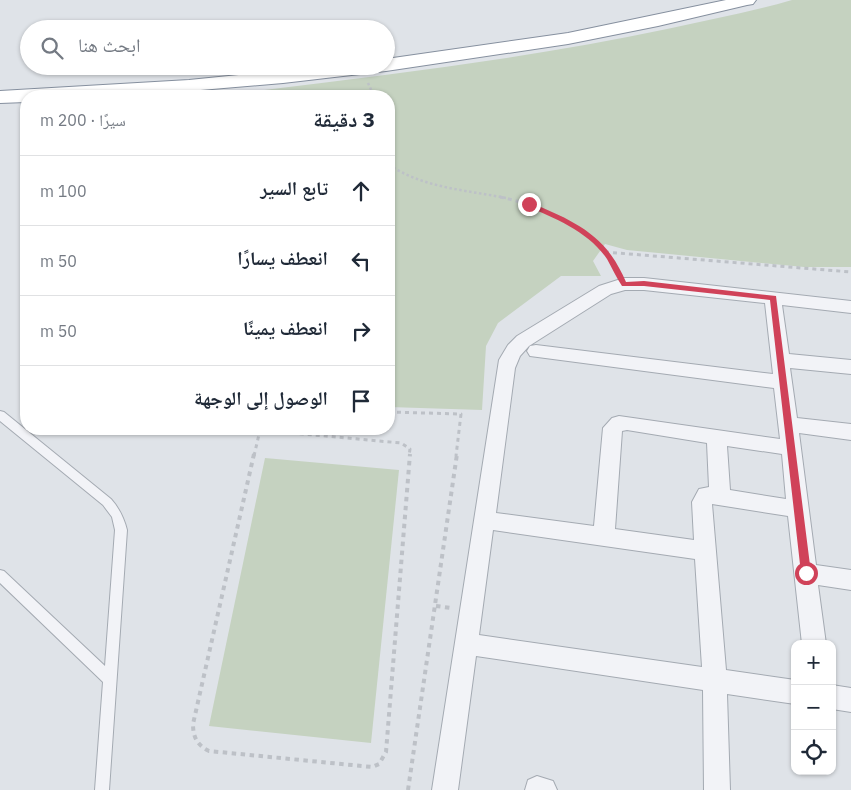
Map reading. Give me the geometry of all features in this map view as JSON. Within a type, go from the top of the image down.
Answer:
[{"type":"highway","points":[[395,64],[520,46],[668,18],[747,0]]},
{"type":"highway","points":[[0,79],[65,75]]},
{"type":"highway","points":[[113,90],[210,84],[306,75]]},
{"type":"highway","points":[[0,97],[20,96]]},
{"type":"street","points":[[445,790],[508,358],[514,349],[523,341],[605,290],[624,284],[644,284],[851,307]]},
{"type":"street","points":[[773,298],[814,640]]},
{"type":"street","points":[[536,351],[783,382]]},
{"type":"street","points":[[781,360],[851,367]]},
{"type":"street","points":[[604,537],[612,428],[615,426],[627,423],[791,448]]},
{"type":"street","points":[[788,424],[851,432]]},
{"type":"street","points":[[718,437],[720,496]]},
{"type":"street","points":[[717,790],[715,680],[702,502],[706,495],[720,496],[798,509]]},
{"type":"street","points":[[484,520],[706,551]]},
{"type":"street","points":[[806,573],[851,580]]},
{"type":"street","points":[[466,644],[791,691]]},
{"type":"street","points":[[836,698],[851,700]]},
{"type":"lane","points":[[0,416],[20,432]]},
{"type":"lane","points":[[24,435],[107,502],[119,519],[121,530],[102,790]]},
{"type":"lane","points":[[0,575],[110,680]]},
{"type":"path","points":[[395,168],[416,180],[448,188],[511,199],[546,211],[587,235],[605,252],[616,266],[624,284]]},
{"type":"path","points":[[605,252],[851,272]]},
{"type":"path","points":[[395,412],[461,414],[450,505],[408,790]]},
{"type":"path","points":[[260,435],[193,724],[193,734],[196,742],[209,752],[372,767],[379,764],[386,752],[410,449],[401,443],[315,435]]},
{"type":"green space","points":[[792,0],[851,0],[851,267],[804,267],[627,250],[605,244],[593,261],[601,276],[561,276],[498,323],[486,346],[482,410],[395,407],[395,90],[264,90],[381,75],[395,75],[395,73],[565,49]]},
{"type":"green space","points":[[265,458],[399,470],[371,743],[209,726]]},
{"type":"route","points":[[529,204],[574,226],[599,245],[616,266],[624,284],[644,284],[773,298],[806,573]]}]
